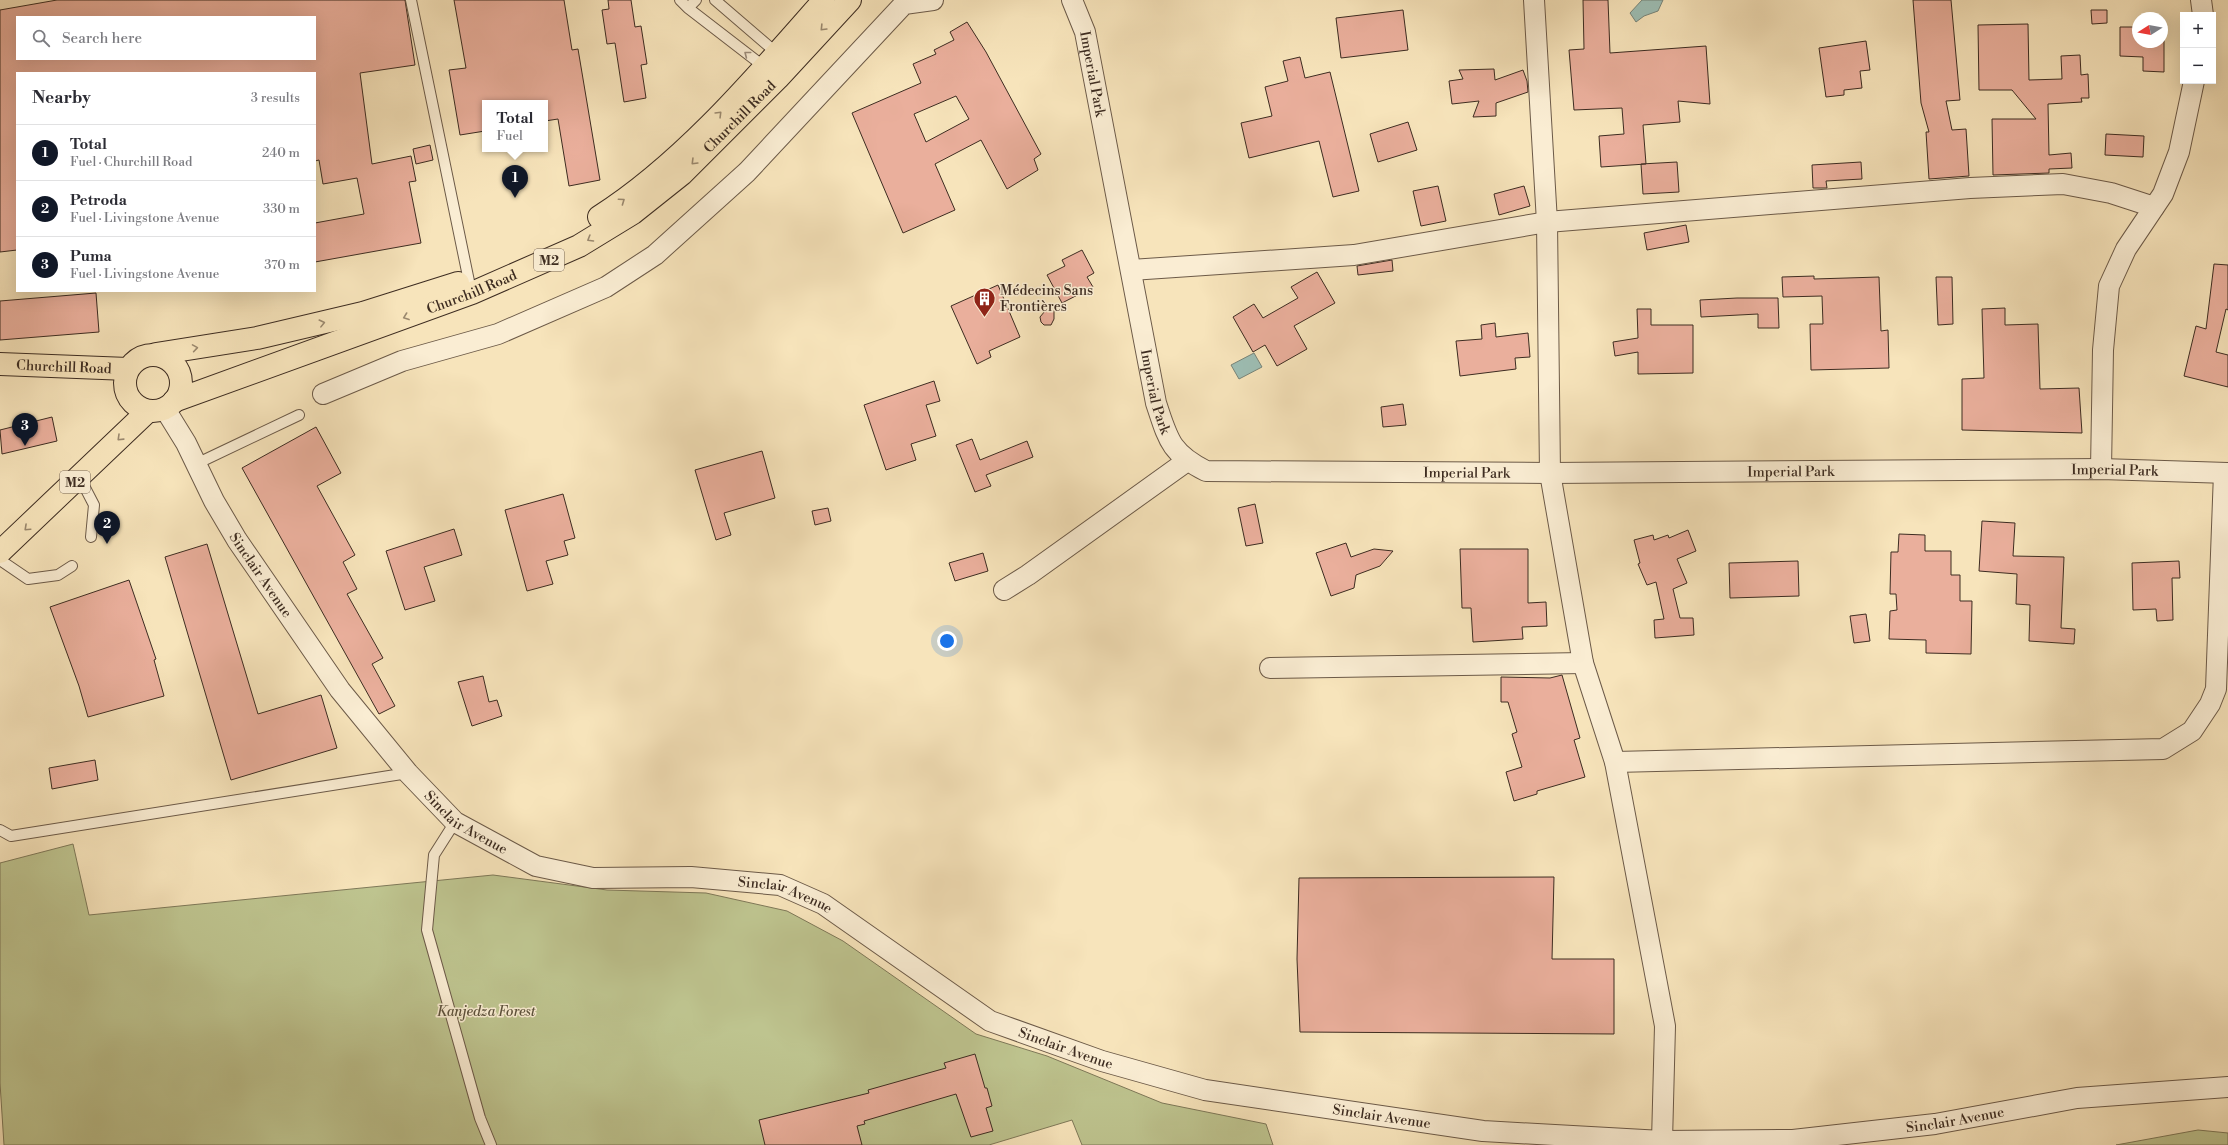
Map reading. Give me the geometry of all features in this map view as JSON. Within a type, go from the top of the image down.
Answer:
[{"type":"highway","name":"Churchill Road","points":[[777,66],[824,0]]},
{"type":"highway","name":"Churchill Road","points":[[470,287],[257,338],[156,354],[140,358],[128,369],[124,380],[125,391],[131,402],[140,408],[163,407],[470,287],[512,263],[572,234],[624,201],[672,161],[850,0]]},
{"type":"highway","points":[[156,354],[166,358],[174,364],[179,373],[181,383],[179,393],[163,407]]},
{"type":"highway","name":"Churchill Road","points":[[0,364],[128,369]]},
{"type":"highway","name":"M2","points":[[0,552],[80,478],[163,407]]},
{"type":"street","points":[[323,394],[402,361],[498,334],[606,287],[655,255],[747,172],[904,4],[933,0]]},
{"type":"street","name":"Imperial Park","points":[[1072,0],[1085,32],[1156,402],[1171,442],[1186,461],[1206,471],[1550,472],[2101,469],[2226,473]]},
{"type":"street","points":[[1534,0],[1547,222],[1550,472],[1583,663],[1615,762],[1665,1026],[1662,1141]]},
{"type":"street","points":[[2201,0],[2203,12]]},
{"type":"street","points":[[2101,469],[2103,350],[2109,286],[2126,249],[2163,194],[2179,152],[2193,84]]},
{"type":"street","points":[[1130,270],[1354,255],[1547,222],[1970,188],[2063,184],[2111,193],[2154,207]]},
{"type":"street","name":"Sinclair Avenue","points":[[163,407],[196,464],[214,501],[259,574],[340,690],[408,773],[455,822],[536,866],[593,878],[691,877],[780,885],[823,904],[990,1021],[1102,1062],[1205,1090],[1483,1131],[1662,1141],[1793,1140],[1934,1124],[2078,1098],[2228,1087]]},
{"type":"street","points":[[1004,590],[1028,575],[1186,461]]},
{"type":"street","points":[[1615,762],[2163,749],[2192,731],[2210,704],[2216,689],[2226,473]]},
{"type":"street","points":[[1270,668],[1583,663]]},
{"type":"lane","points":[[411,0],[470,287]]},
{"type":"lane","points":[[680,0],[688,8],[777,66]]},
{"type":"lane","points":[[688,8],[696,0]]},
{"type":"lane","points":[[715,0],[777,66]]},
{"type":"lane","points":[[196,464],[299,415]]},
{"type":"lane","points":[[80,478],[94,505],[90,537]]},
{"type":"lane","points":[[0,560],[28,579],[58,575],[72,566]]},
{"type":"lane","points":[[0,830],[11,836],[408,773]]},
{"type":"lane","points":[[455,822],[434,855],[427,930],[480,1118],[491,1145]]},
{"type":"green space","name":"Kanjedza Forest","points":[[73,844],[89,915],[493,875],[607,890],[706,893],[787,911],[843,941],[976,1034],[1047,1056],[1162,1103],[1266,1124],[1273,1145],[1082,1145],[1072,1120],[989,1145],[4,1145],[0,1083],[0,863]]},
{"type":"green space","points":[[2198,1130],[2228,1133],[2228,1145],[2116,1145]]},
{"type":"water","points":[[1642,0],[1663,0],[1658,11],[1644,16],[1636,22],[1630,13]]},
{"type":"water","points":[[1254,353],[1262,367],[1239,379],[1231,365]]},
{"type":"building","points":[[57,0],[405,0],[415,65],[360,73],[372,164],[411,156],[416,181],[409,182],[421,243],[316,262],[316,223],[364,214],[357,178],[323,184],[319,160],[316,161],[316,72],[16,72],[16,250],[0,252],[0,10]]},
{"type":"building","points":[[454,0],[564,0],[572,50],[578,49],[600,180],[569,186],[558,119],[548,121],[548,100],[482,100],[482,131],[460,135],[449,70],[466,68]]},
{"type":"building","points":[[608,0],[631,0],[635,27],[641,26],[647,64],[641,65],[646,98],[624,102],[615,43],[607,44],[602,10],[609,9]]},
{"type":"building","points":[[1583,0],[1608,0],[1610,53],[1706,46],[1710,104],[1678,101],[1680,122],[1643,125],[1646,164],[1601,167],[1599,136],[1624,134],[1622,108],[1574,110],[1569,50],[1584,49]]},
{"type":"building","points":[[1913,0],[1951,0],[1960,100],[1946,101],[1952,130],[1966,129],[1969,176],[1929,179],[1926,132],[1929,132],[1921,103]]},
{"type":"building","points":[[1403,10],[1408,50],[1341,58],[1336,18]]},
{"type":"building","points":[[2091,10],[2107,10],[2107,23],[2092,24]]},
{"type":"building","points":[[967,22],[986,52],[1041,154],[1034,159],[1038,170],[1007,189],[981,140],[935,164],[955,210],[903,233],[852,113],[921,83],[913,64],[936,54],[934,50],[954,40],[950,32]],"holes":[[[956,96],[969,119],[926,142],[914,114]]]},
{"type":"building","points":[[2028,24],[2029,80],[2062,79],[2061,56],[2080,55],[2081,75],[2088,74],[2089,98],[2081,98],[2082,102],[2048,104],[2049,155],[2071,153],[2072,168],[2049,169],[2049,173],[1993,175],[1992,119],[2036,119],[2012,90],[1979,90],[1978,25]]},
{"type":"building","points":[[2120,27],[2132,27],[2132,48],[2164,48],[2164,72],[2143,71],[2143,57],[2120,56]]},
{"type":"building","points":[[1866,41],[1870,70],[1860,71],[1862,88],[1844,90],[1844,95],[1826,97],[1819,48]]},
{"type":"building","points":[[1300,57],[1305,78],[1330,72],[1359,191],[1333,197],[1319,141],[1249,158],[1241,123],[1272,116],[1265,87],[1288,81],[1283,61]]},
{"type":"building","points":[[1494,69],[1495,80],[1523,70],[1527,81],[1528,92],[1496,103],[1496,116],[1473,117],[1479,101],[1452,104],[1449,81],[1463,79],[1459,70]]},
{"type":"building","points":[[1408,122],[1417,150],[1378,162],[1370,134]]},
{"type":"building","points":[[2106,134],[2144,136],[2143,157],[2105,155]]},
{"type":"building","points":[[430,145],[433,160],[416,164],[413,149]]},
{"type":"building","points":[[1677,162],[1679,192],[1643,194],[1641,164]]},
{"type":"building","points":[[1861,162],[1862,179],[1826,181],[1827,188],[1813,188],[1812,165]]},
{"type":"building","points":[[1438,186],[1446,221],[1421,226],[1413,191]]},
{"type":"building","points":[[1524,186],[1530,206],[1499,215],[1494,194]]},
{"type":"building","points":[[1686,225],[1689,242],[1647,250],[1644,233]]},
{"type":"building","points":[[1082,250],[1094,273],[1087,277],[1093,287],[1062,303],[1047,275],[1065,266],[1062,260]]},
{"type":"building","points":[[1392,260],[1393,271],[1358,275],[1357,266]]},
{"type":"building","points":[[2214,264],[2228,265],[2228,310],[2226,309],[2216,352],[2228,355],[2228,387],[2184,376],[2196,326],[2206,329]]},
{"type":"building","points":[[1317,272],[1335,303],[1294,326],[1307,349],[1277,366],[1265,345],[1253,352],[1233,317],[1254,304],[1263,318],[1298,298],[1291,287]]},
{"type":"building","points":[[1814,276],[1814,279],[1879,277],[1881,331],[1888,330],[1889,368],[1811,370],[1810,324],[1823,324],[1822,296],[1783,297],[1782,277]]},
{"type":"building","points":[[1936,277],[1952,277],[1953,324],[1938,325]]},
{"type":"building","name":"Médecins Sans Frontières","points":[[998,285],[1020,337],[989,351],[991,357],[977,364],[951,306]]},
{"type":"building","points":[[96,293],[99,332],[0,340],[0,301]]},
{"type":"building","points":[[1778,298],[1779,328],[1758,328],[1758,314],[1701,317],[1700,300]]},
{"type":"building","points":[[2005,308],[2005,325],[2038,324],[2040,389],[2079,388],[2082,433],[1962,430],[1962,379],[1984,378],[1982,309]]},
{"type":"building","points":[[1637,309],[1651,309],[1651,325],[1693,325],[1693,373],[1638,374],[1638,352],[1615,356],[1613,342],[1638,338]]},
{"type":"building","points":[[1045,311],[1054,311],[1054,319],[1051,325],[1044,325],[1041,322],[1040,317]]},
{"type":"building","points":[[1495,323],[1496,337],[1528,333],[1530,357],[1515,358],[1516,369],[1460,376],[1456,341],[1482,339],[1481,325]]},
{"type":"building","points":[[934,381],[940,401],[926,405],[936,436],[911,444],[916,460],[886,470],[864,405]]},
{"type":"building","points":[[1403,404],[1406,425],[1383,427],[1381,407]]},
{"type":"building","points":[[52,417],[57,441],[2,454],[0,430]]},
{"type":"building","points":[[316,427],[341,473],[317,486],[355,555],[343,562],[357,589],[347,594],[383,658],[372,664],[395,706],[379,714],[242,468]]},
{"type":"building","points":[[972,439],[980,460],[1027,441],[1033,457],[986,475],[991,486],[975,492],[956,445]]},
{"type":"building","points":[[762,451],[775,498],[724,513],[731,535],[716,540],[695,470]]},
{"type":"building","points":[[563,494],[575,538],[564,541],[568,555],[546,561],[553,584],[527,591],[505,510]]},
{"type":"building","points":[[1255,504],[1263,543],[1246,546],[1238,508]]},
{"type":"building","points":[[828,508],[831,521],[815,525],[812,511]]},
{"type":"building","points":[[1982,521],[2015,523],[2013,556],[2064,557],[2061,628],[2075,629],[2074,644],[2029,641],[2030,605],[2016,604],[2017,574],[1979,571]]},
{"type":"building","points":[[454,529],[462,555],[424,567],[435,601],[405,610],[386,551]]},
{"type":"building","points":[[1688,530],[1696,551],[1677,559],[1687,583],[1673,589],[1680,618],[1693,618],[1694,635],[1655,638],[1654,620],[1664,619],[1656,582],[1647,585],[1638,564],[1640,563],[1634,540],[1653,535],[1654,540],[1668,535],[1669,538]]},
{"type":"building","points":[[1899,534],[1925,535],[1925,551],[1951,551],[1951,575],[1960,575],[1960,601],[1972,601],[1971,654],[1926,653],[1926,640],[1889,639],[1890,611],[1897,610],[1896,594],[1890,594],[1891,552],[1898,552]]},
{"type":"building","points":[[1346,543],[1351,557],[1374,549],[1393,551],[1380,566],[1356,575],[1354,588],[1331,596],[1316,553]]},
{"type":"building","points":[[207,544],[258,714],[321,695],[337,748],[231,780],[165,557]]},
{"type":"building","points":[[1460,549],[1528,549],[1528,603],[1546,602],[1547,626],[1522,627],[1523,639],[1473,642],[1471,608],[1462,608]]},
{"type":"building","points":[[983,553],[988,571],[955,581],[949,563]]},
{"type":"building","points":[[1798,561],[1799,596],[1730,598],[1729,563]]},
{"type":"building","points":[[2179,561],[2180,578],[2172,578],[2173,620],[2157,621],[2156,609],[2133,610],[2132,563]]},
{"type":"building","points":[[129,580],[156,659],[154,660],[164,696],[88,717],[79,686],[50,607]]},
{"type":"building","points":[[1866,614],[1870,641],[1854,643],[1850,616]]},
{"type":"building","points":[[1562,675],[1580,738],[1574,740],[1585,777],[1537,791],[1537,794],[1514,801],[1506,772],[1522,767],[1512,734],[1517,732],[1508,702],[1501,702],[1501,677],[1550,678]]},
{"type":"building","points":[[483,676],[489,702],[497,700],[502,716],[472,726],[458,682]]},
{"type":"building","points":[[95,760],[98,780],[52,789],[49,768]]},
{"type":"building","points":[[1554,877],[1552,959],[1614,959],[1614,1034],[1300,1032],[1297,959],[1299,878]]},
{"type":"building","points":[[975,1054],[992,1106],[986,1108],[993,1131],[971,1137],[956,1094],[864,1121],[865,1124],[857,1126],[862,1145],[765,1145],[759,1120],[869,1093],[868,1090],[946,1068],[944,1063]]},
{"type":"place","name":"Total","points":[[515,198]]},
{"type":"place","name":"Médecins Sans Frontières","points":[[984,318]]},
{"type":"place","name":"Puma","points":[[25,446]]},
{"type":"place","name":"Petroda","points":[[107,544]]}]
